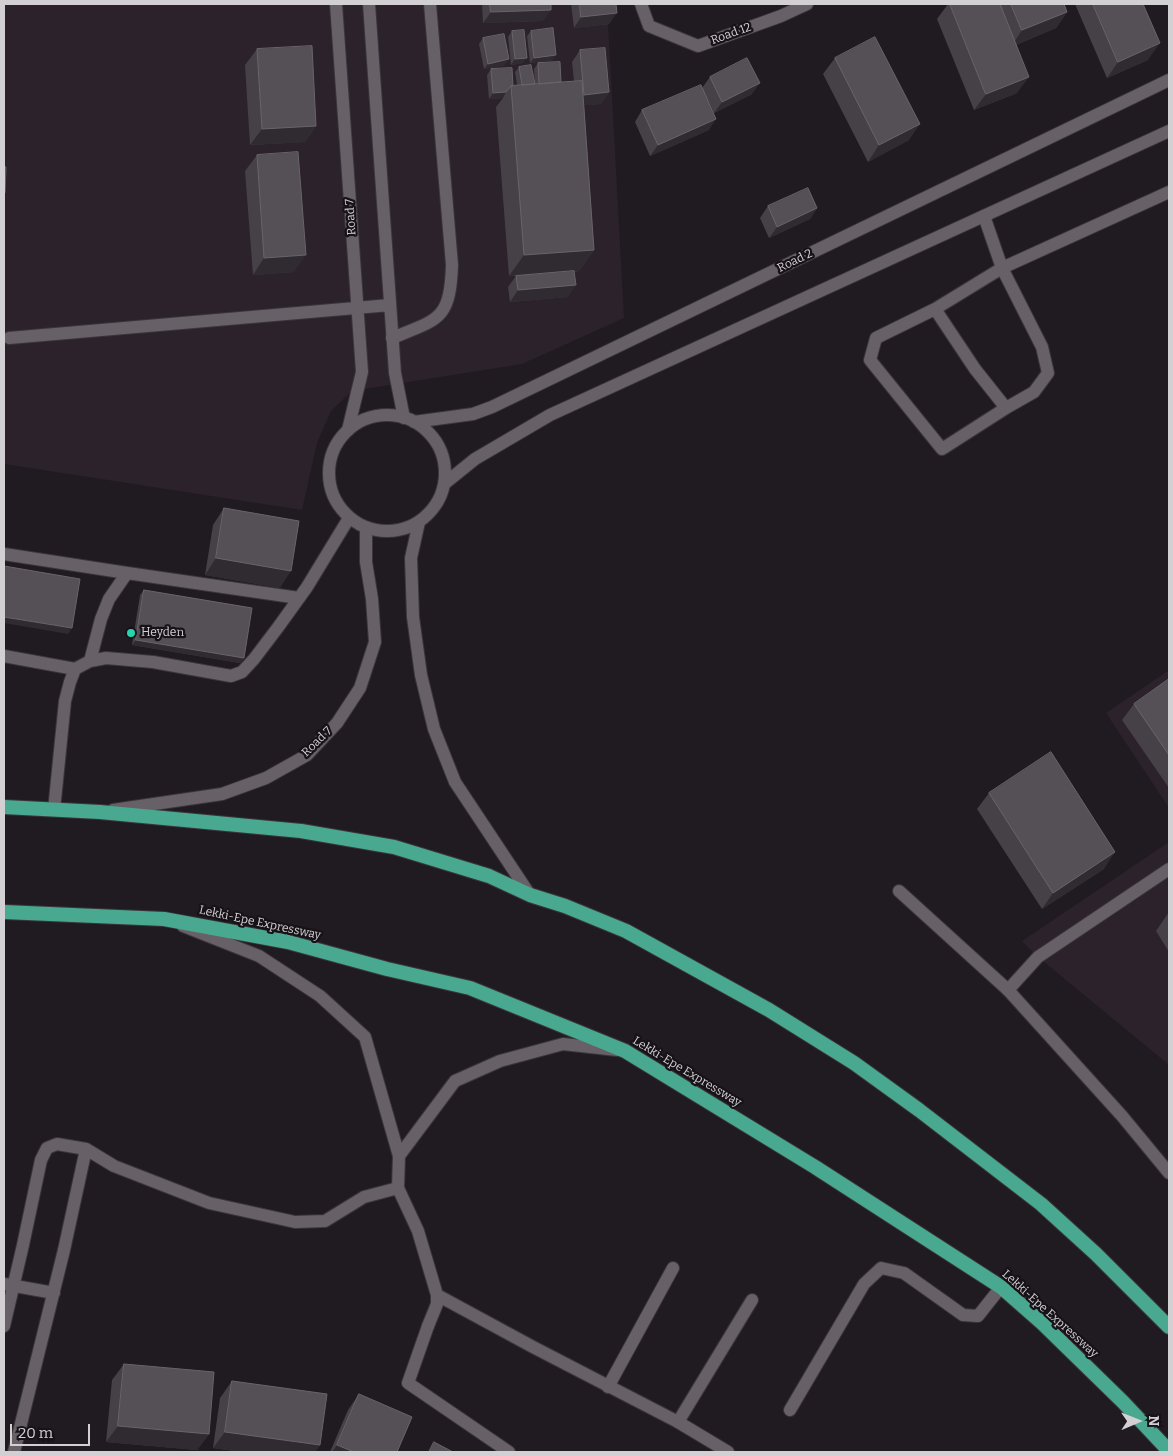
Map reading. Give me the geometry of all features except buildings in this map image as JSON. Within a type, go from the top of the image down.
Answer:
[{"type":"highway","points":[[4,807],[100,812],[301,831],[394,847],[489,876],[530,895],[565,906],[626,931],[769,1010],[854,1063],[919,1110],[1041,1204],[1096,1254],[1169,1327]]},
{"type":"highway","name":"Lekki-Epe Expressway","points":[[4,912],[164,919],[288,942],[387,969],[470,988],[625,1051],[815,1168],[1001,1287],[1042,1323],[1123,1402],[1169,1451]]},
{"type":"street","name":"Road 7","points":[[336,4],[362,372],[348,430]]},
{"type":"street","points":[[369,4],[395,373],[409,420]]},
{"type":"street","points":[[392,338],[437,318],[444,310],[452,281],[430,4]]},
{"type":"street","name":"Road 12","points":[[641,4],[649,26],[698,46],[781,16],[807,4]]},
{"type":"street","name":"Road 2","points":[[409,420],[473,414],[492,407],[1169,80]]},
{"type":"street","points":[[444,484],[475,459],[550,415],[1169,131]]},
{"type":"street","points":[[984,216],[1002,268],[1042,347],[1048,373],[1034,392],[942,449],[870,360],[876,338],[935,309],[1002,268],[1169,192]]},
{"type":"street","points":[[9,338],[390,305]]},
{"type":"street","points":[[935,309],[975,369],[1006,408]]},
{"type":"street","points":[[377,416],[392,416],[409,420],[428,434],[438,448],[444,466],[444,484],[430,512],[419,522],[405,529],[385,532],[366,528],[349,518],[336,502],[330,484],[330,464],[336,445],[348,430],[362,421],[377,416]]},
{"type":"street","points":[[4,656],[75,669],[90,661],[106,658],[152,662],[231,676],[242,672],[254,659],[307,588],[349,518]]},
{"type":"street","points":[[419,522],[411,558],[413,617],[421,675],[434,730],[454,782],[530,895]]},
{"type":"street","name":"Road 7","points":[[100,812],[222,794],[266,778],[307,755],[337,723],[360,688],[375,642],[372,599],[366,562],[366,528]]},
{"type":"street","points":[[4,554],[299,598]]},
{"type":"street","points":[[90,661],[106,606],[127,573]]},
{"type":"street","points":[[54,810],[65,701],[75,669]]},
{"type":"street","points":[[1008,990],[1038,957],[1169,869]]},
{"type":"street","points":[[899,891],[1008,990],[1122,1116],[1169,1174]]},
{"type":"street","points":[[164,919],[258,956],[320,996],[365,1037],[399,1156],[398,1188],[418,1232],[436,1295],[437,1304],[408,1383],[509,1452]]},
{"type":"street","points":[[399,1156],[455,1081],[500,1061],[563,1044],[625,1051]]},
{"type":"street","points":[[4,1326],[9,1285],[23,1245],[41,1160],[47,1148],[57,1144],[86,1149],[114,1166],[209,1203],[295,1222],[325,1221],[364,1197],[398,1188]]},
{"type":"street","points":[[14,1452],[54,1293],[86,1149]]},
{"type":"street","points":[[608,1386],[673,1268]]},
{"type":"street","points":[[790,1410],[864,1284],[881,1268],[904,1273],[963,1315],[978,1316],[1001,1287]]},
{"type":"street","points":[[9,1285],[54,1293]]},
{"type":"street","points":[[436,1295],[678,1422],[728,1452]]},
{"type":"street","points":[[678,1422],[752,1300]]},
{"type":"shaded area","points":[[4,4],[607,4],[624,318],[522,364],[352,391],[331,411],[317,443],[302,510],[4,464]]},
{"type":"shaded area","points":[[1169,670],[1169,808],[1106,713]]},
{"type":"shaded area","points":[[1169,842],[1169,1065],[1038,957],[1022,941]]},
{"type":"place","name":"Heyden","points":[[131,633]]}]
